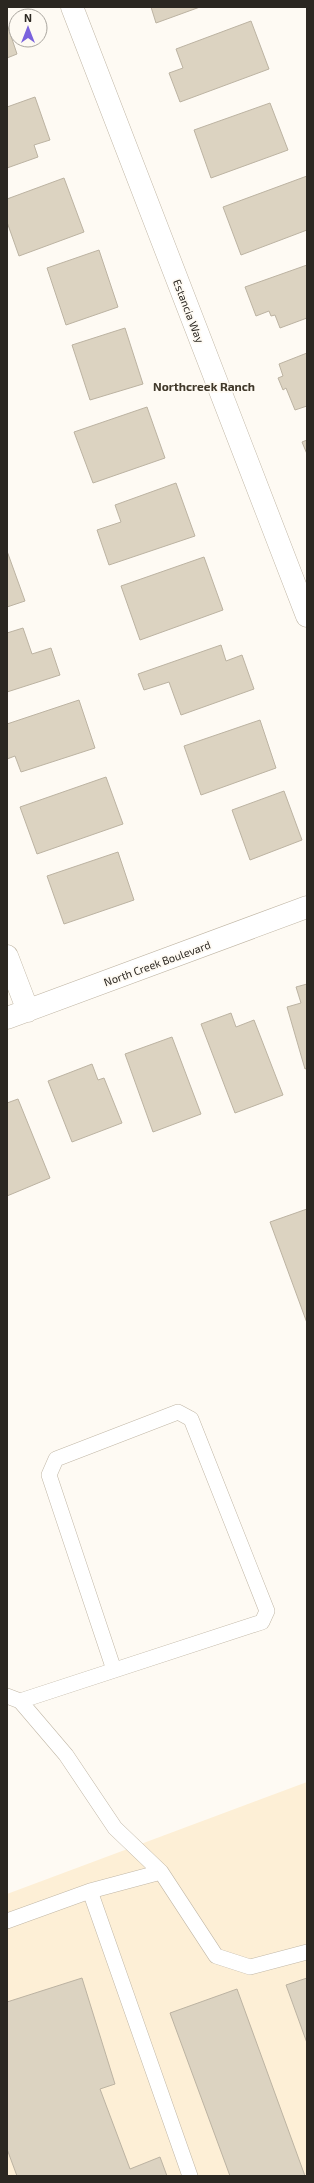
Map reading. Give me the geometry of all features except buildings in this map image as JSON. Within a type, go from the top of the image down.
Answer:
[{"type":"street","name":"Estancia Way","points":[[72,7],[307,616]]},
{"type":"street","name":"North Creek Boulevard","points":[[7,1018],[307,907]]},
{"type":"street","points":[[7,956],[28,1011]]},
{"type":"lane","points":[[114,1670],[49,1475],[56,1459],[178,1412],[191,1419],[267,1611],[262,1622],[114,1670],[13,1699],[66,1755],[115,1828],[161,1872],[216,1956],[250,1967],[307,1952]]},
{"type":"lane","points":[[7,1921],[90,1891],[161,1872]]},
{"type":"lane","points":[[90,1891],[190,2176]]},
{"type":"shaded area","points":[[307,1782],[307,2176],[7,2176],[7,1894]]},
{"type":"district","name":"Northcreek Ranch","points":[[204,386]]}]
